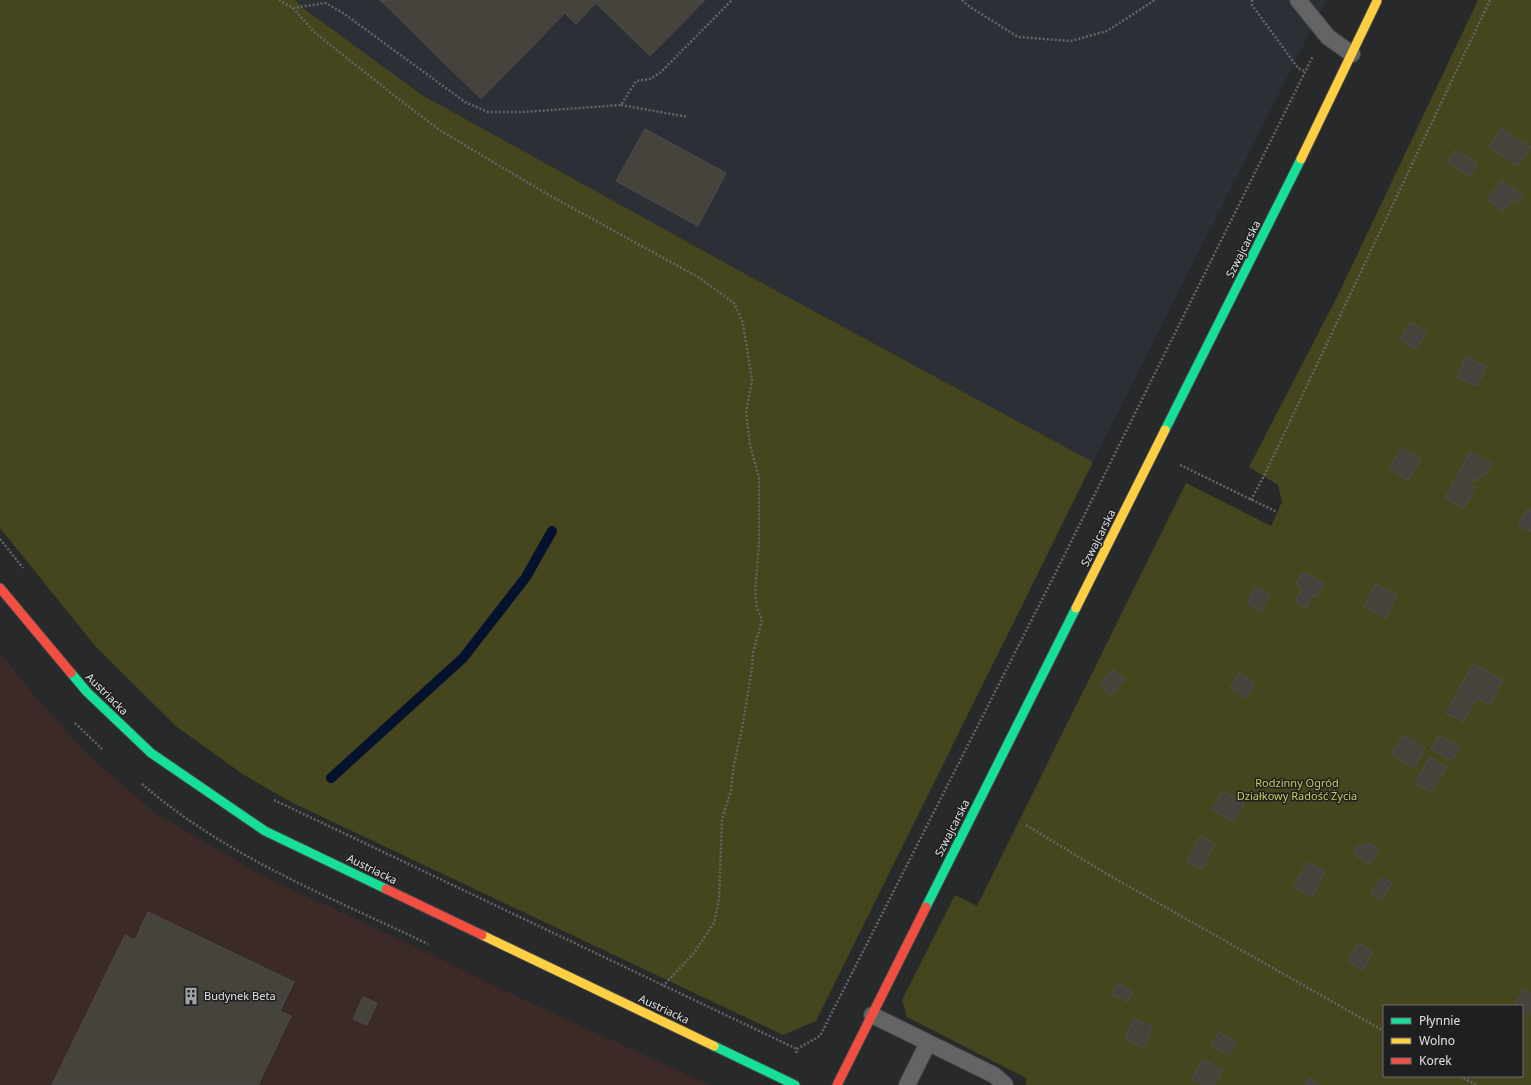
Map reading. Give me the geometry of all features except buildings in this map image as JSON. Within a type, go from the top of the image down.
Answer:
[{"type":"street","name":"Szwajcarska","points":[[837,1085],[1154,452],[1377,1]]},
{"type":"street","name":"Austriacka","points":[[0,588],[87,692],[151,753],[265,831],[795,1085]]},
{"type":"lane","points":[[1298,0],[1328,37],[1352,54]]},
{"type":"lane","points":[[872,1015],[994,1076],[1006,1085]]},
{"type":"lane","points":[[907,1085],[928,1043]]},
{"type":"path","points":[[279,0],[293,8],[314,32],[396,98],[441,130],[547,194],[698,277],[734,303],[743,323],[752,380],[746,413],[750,445],[759,478],[759,544],[756,593],[757,608],[762,620],[753,653],[750,683],[734,764],[731,790],[722,819],[719,900],[714,923],[694,953],[663,986]]},
{"type":"path","points":[[621,105],[636,81],[650,79],[661,72],[732,0]]},
{"type":"path","points":[[962,0],[970,7],[1018,37],[1071,41],[1107,31],[1155,0]]},
{"type":"path","points":[[1252,0],[1252,5],[1298,68],[1304,71]]},
{"type":"path","points":[[1251,500],[1490,0]]},
{"type":"path","points":[[293,8],[326,3],[344,13],[465,102],[488,112],[524,112],[621,105],[688,117]]},
{"type":"path","points":[[269,798],[798,1049],[820,1036],[1061,562],[1311,58]]},
{"type":"path","points":[[1154,452],[1277,512]]},
{"type":"path","points":[[0,540],[25,570]]},
{"type":"path","points":[[1026,825],[1107,874],[1383,1030]]},
{"type":"path","points":[[269,869],[436,947]]},
{"type":"path","points":[[1462,1077],[1476,1085]]},
{"type":"shaded area","points":[[295,0],[1326,0],[1093,462],[740,271],[422,95],[306,10]]},
{"type":"shaded area","points":[[0,653],[30,690],[86,753],[155,813],[261,875],[429,953],[503,990],[710,1085],[0,1085]]},
{"type":"green space","points":[[0,0],[295,0],[306,10],[422,95],[740,271],[1093,462],[816,1021],[783,1035],[293,803],[244,775],[177,727],[96,647],[0,528]]},
{"type":"green space","name":"Rodzinny Ogród Działkowy Radość Życia","points":[[1478,0],[1531,0],[1531,1085],[1026,1085],[1026,1078],[907,1017],[902,1000],[955,895],[977,906],[1186,483],[1271,526],[1282,502],[1278,485],[1249,467],[1338,295]]},
{"type":"waterway","points":[[331,778],[463,658],[526,577],[552,531]]},
{"type":"traffic: fast","points":[[1165,430],[1301,159]]},
{"type":"traffic: fast","points":[[926,907],[1076,608]]},
{"type":"traffic: fast","points":[[71,673],[87,692],[151,753],[265,831],[386,889]]},
{"type":"traffic: fast","points":[[714,1046],[795,1085]]},
{"type":"traffic: slow","points":[[1301,159],[1377,1]]},
{"type":"traffic: slow","points":[[1076,608],[1165,430]]},
{"type":"traffic: slow","points":[[482,935],[714,1046]]},
{"type":"traffic: jam","points":[[0,588],[71,673]]},
{"type":"traffic: jam","points":[[386,889],[482,935]]},
{"type":"traffic: jam","points":[[837,1085],[926,907]]},
{"type":"place","name":"Budynek Beta","points":[[191,996]]}]
